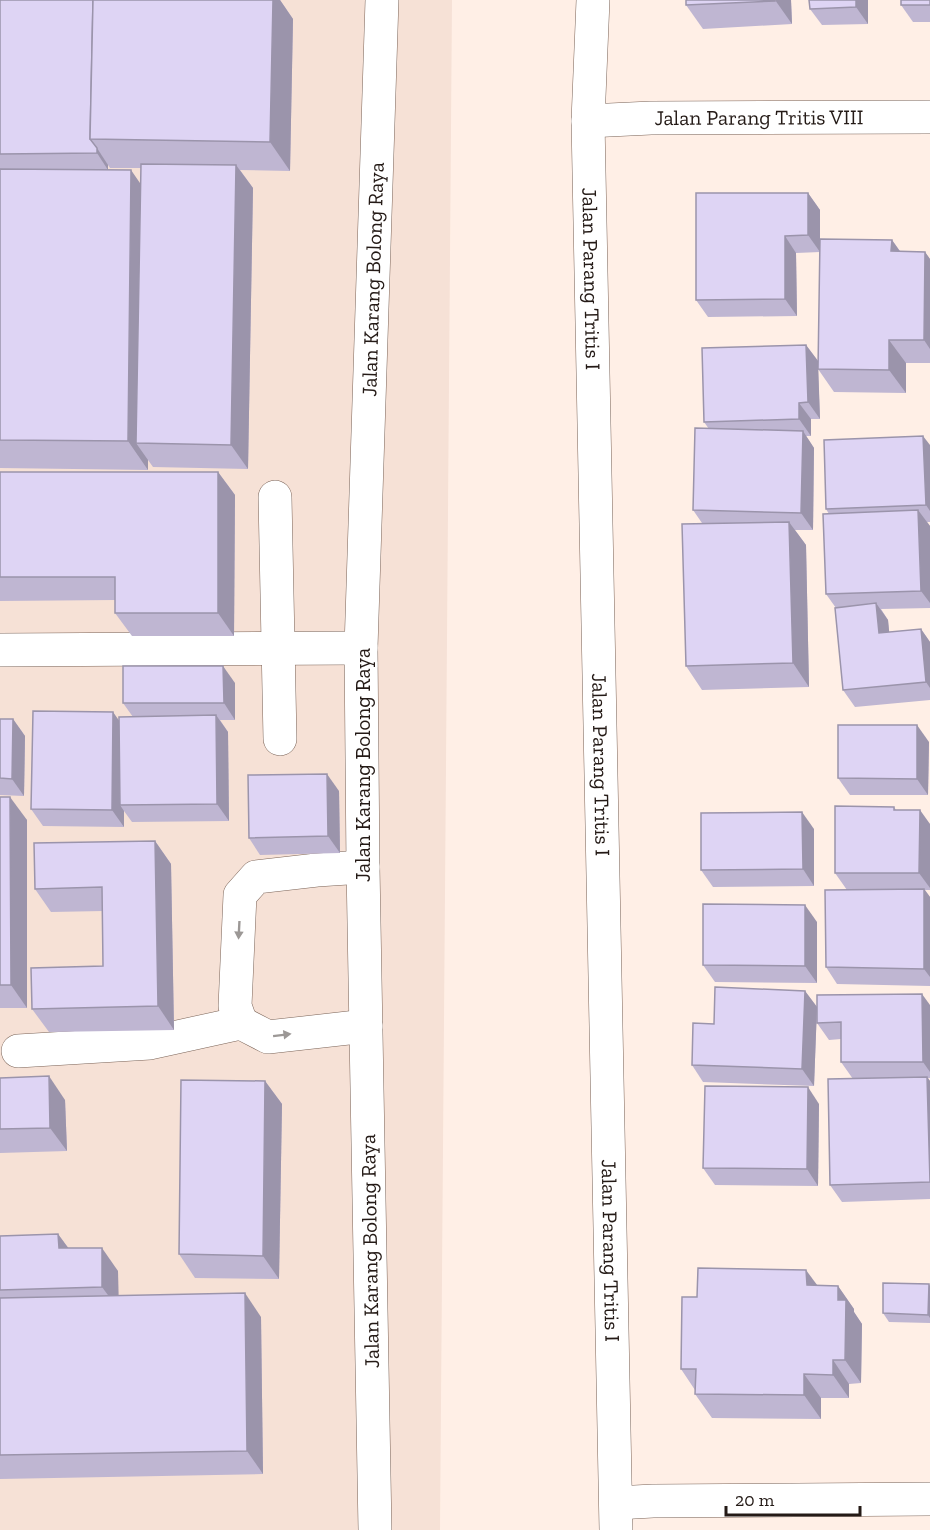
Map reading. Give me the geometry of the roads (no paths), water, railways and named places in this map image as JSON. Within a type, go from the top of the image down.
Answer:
[{"type":"street","name":"Jalan Karang Bolong Raya","points":[[375,1530],[361,648],[382,0]]},
{"type":"street","name":"Jalan Parang Tritis I","points":[[593,0],[588,121],[616,1516]]},
{"type":"street","name":"Jalan Parang Tritis VIII","points":[[588,121],[651,118],[930,117]]},
{"type":"street","points":[[275,496],[280,739]]},
{"type":"street","points":[[0,650],[361,648]]},
{"type":"street","points":[[241,1023],[235,1006],[240,895],[256,877],[363,867]]},
{"type":"street","points":[[18,1051],[150,1043],[241,1023],[268,1037],[366,1026]]},
{"type":"street","points":[[616,1516],[676,1501],[930,1499]]}]
